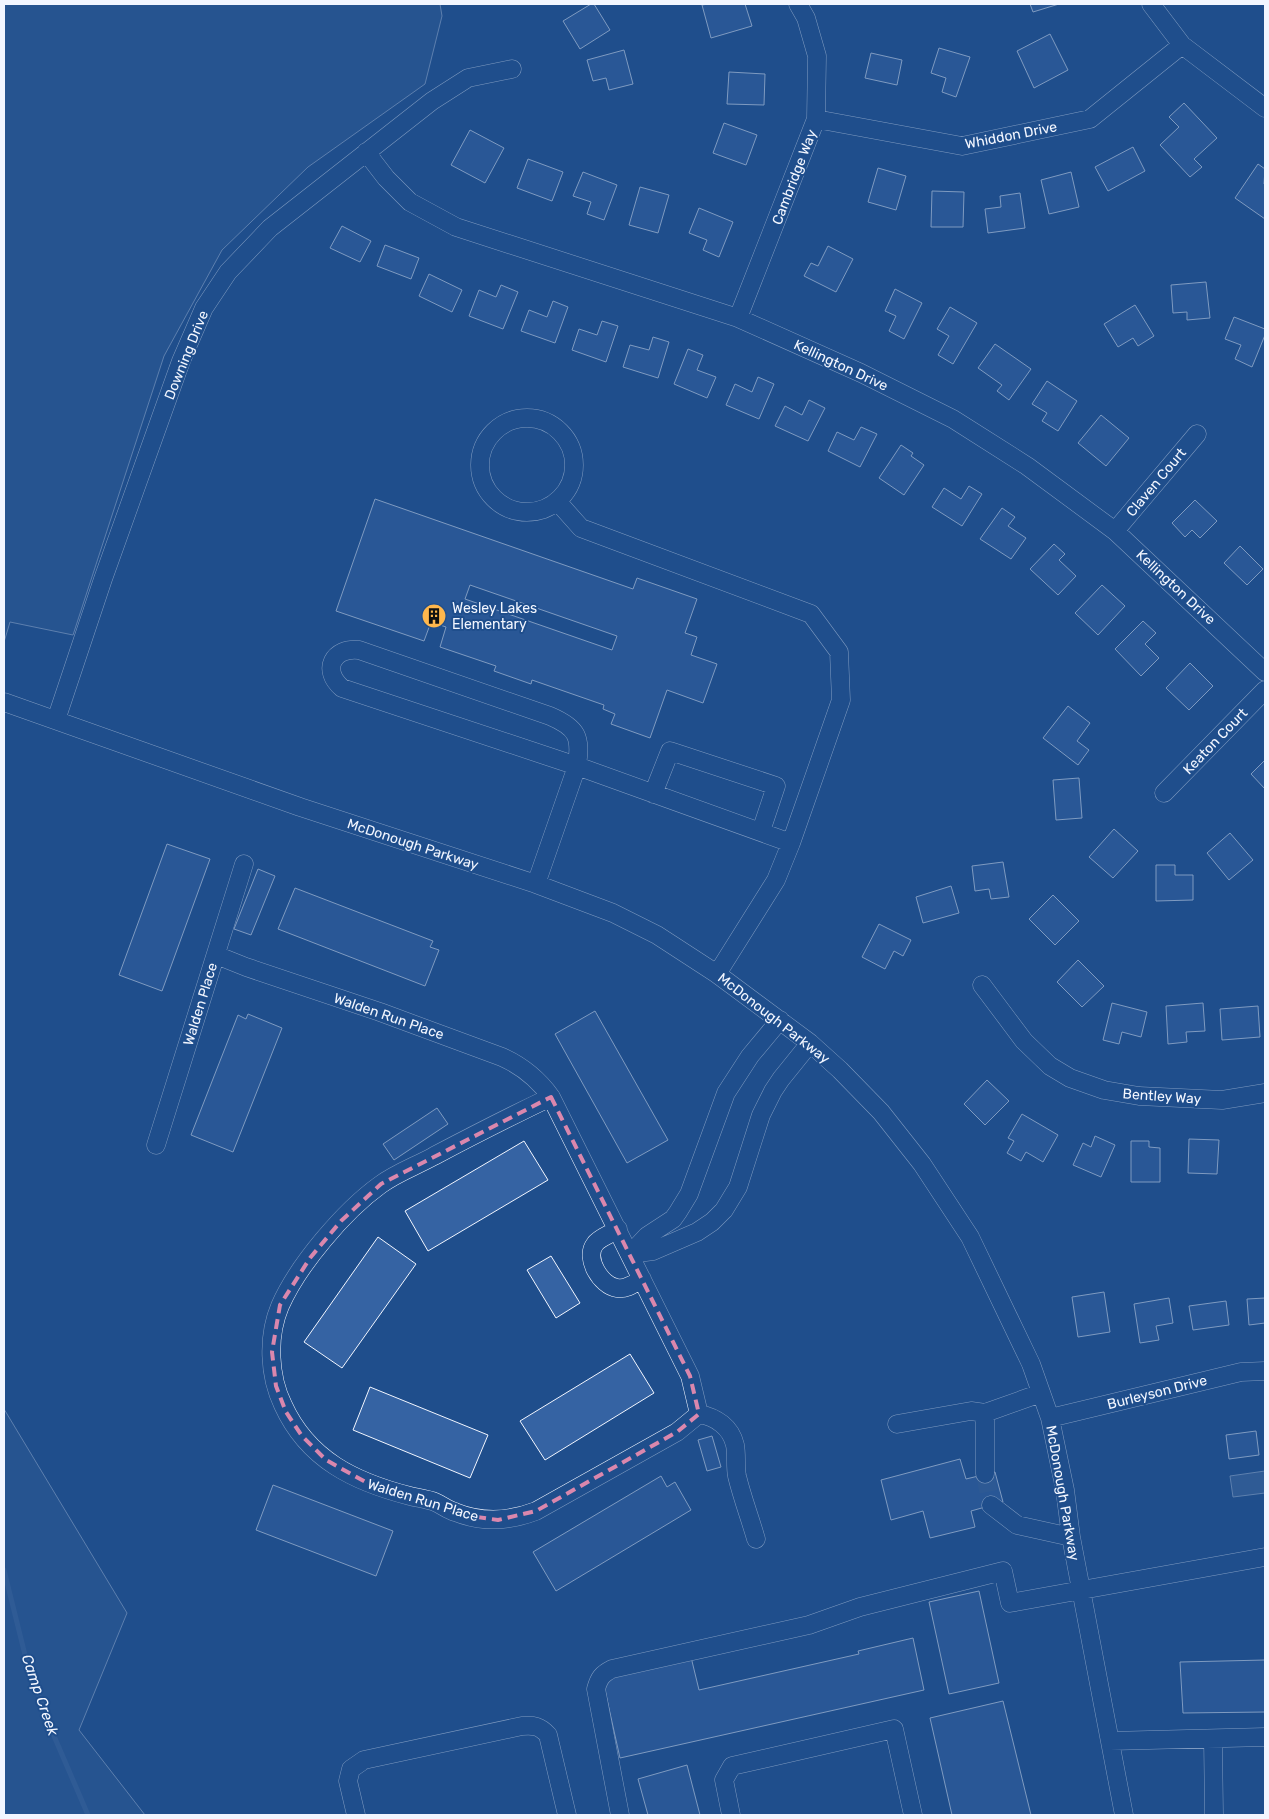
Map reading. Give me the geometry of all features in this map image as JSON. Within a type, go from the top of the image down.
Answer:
[{"type":"street","name":"Cambridge Way","points":[[738,318],[816,119],[817,56],[806,18],[798,4]]},
{"type":"street","points":[[1151,4],[1182,45],[1265,108]]},
{"type":"street","name":"Whiddon Drive","points":[[816,119],[962,146],[1090,119],[1182,45]]},
{"type":"street","name":"Downing Drive","points":[[56,720],[103,579],[178,370],[204,308],[228,272],[270,228],[432,101],[468,78],[512,69]]},
{"type":"street","name":"Kellington Drive","points":[[366,152],[386,178],[410,202],[456,227],[738,318],[861,373],[953,419],[1027,466],[1115,531],[1265,672]]},
{"type":"street","points":[[527,418],[543,420],[557,428],[568,440],[574,454],[574,470],[570,485],[557,501],[550,507],[535,512],[520,512],[505,507],[493,498],[484,486],[480,471],[481,455],[487,440],[498,428],[512,420],[527,418]]},
{"type":"street","name":"Claven Court","points":[[1115,531],[1197,434]]},
{"type":"street","points":[[557,501],[581,528],[811,614],[839,652],[841,700],[791,843],[776,880],[717,974]]},
{"type":"street","points":[[536,884],[577,766],[580,747],[577,736],[572,729],[562,721],[550,716],[359,650],[349,649],[341,651],[334,659],[330,668],[333,677],[342,688],[577,766],[791,843]]},
{"type":"street","name":"Keaton Court","points":[[1164,793],[1265,690]]},
{"type":"street","name":"McDonough Parkway","points":[[4,702],[300,807],[536,884],[613,913],[657,935],[717,974],[810,1043],[840,1070],[881,1112],[922,1164],[970,1237],[1031,1364],[1050,1418],[1065,1490],[1071,1537],[1124,1815]]},
{"type":"street","points":[[653,794],[670,751],[776,786],[761,831]]},
{"type":"street","name":"Walden Place","points":[[156,1145],[244,864]]},
{"type":"street","name":"Walden Run Place","points":[[216,955],[502,1057],[530,1073],[551,1097],[690,1376],[699,1414],[677,1432],[536,1511],[514,1518],[498,1520],[478,1519],[463,1515],[435,1502],[380,1488],[350,1476],[326,1460],[295,1428],[281,1401],[272,1364],[272,1336],[278,1312],[302,1269],[332,1231],[381,1184],[489,1126],[551,1097]]},
{"type":"street","name":"Bentley Way","points":[[982,985],[1024,1041],[1050,1066],[1070,1078],[1104,1090],[1139,1096],[1222,1100],[1265,1093]]},
{"type":"street","points":[[630,1254],[647,1236],[670,1221],[678,1212],[689,1194],[721,1105],[731,1084],[750,1056],[780,1020]]},
{"type":"street","points":[[630,1254],[653,1251],[701,1230],[721,1214],[732,1199],[740,1183],[761,1116],[772,1091],[810,1043]]},
{"type":"street","points":[[670,1221],[682,1238]]},
{"type":"street","points":[[618,1229],[595,1244],[591,1254],[596,1272],[607,1284],[616,1288],[625,1288],[642,1279]]},
{"type":"street","name":"Burleyson Drive","points":[[1050,1418],[1241,1372],[1265,1371]]},
{"type":"street","points":[[897,1424],[971,1411],[985,1413],[1041,1393]]},
{"type":"street","points":[[985,1413],[985,1474]]},
{"type":"street","points":[[699,1414],[716,1419],[728,1430],[732,1437],[735,1445],[737,1474],[756,1539]]},
{"type":"street","points":[[991,1505],[1017,1525],[1071,1537]]},
{"type":"street","points":[[620,1815],[596,1689],[598,1680],[603,1673],[612,1669],[808,1626],[860,1607],[1003,1571],[1010,1603],[1265,1557]]},
{"type":"street","points":[[356,1815],[348,1781],[351,1769],[364,1760],[522,1726],[535,1725],[543,1729],[548,1735],[567,1815]]},
{"type":"street","points":[[731,1815],[724,1780],[732,1766],[894,1729],[913,1815]]},
{"type":"street","points":[[1110,1741],[1265,1737]]},
{"type":"street","points":[[1213,1739],[1214,1815]]},
{"type":"highlighted area","points":[[551,1097],[690,1376],[699,1414],[677,1432],[536,1511],[498,1520],[463,1515],[435,1502],[371,1485],[326,1460],[302,1436],[286,1412],[276,1386],[272,1352],[280,1305],[310,1258],[341,1221],[381,1184]]},
{"type":"shaded area","points":[[4,4],[440,4],[442,16],[425,84],[308,167],[222,250],[164,356],[73,635],[10,622],[4,642]]},
{"type":"shaded area","points":[[4,1409],[127,1613],[79,1730],[145,1815],[4,1815]]},
{"type":"shaded area","points":[[1265,1471],[1265,1493],[1233,1497],[1230,1476]]},
{"type":"building","points":[[594,4],[610,30],[580,49],[563,21]]},
{"type":"building","points":[[745,4],[752,26],[711,38],[702,5]]},
{"type":"building","points":[[1030,4],[1059,4],[1033,12]]},
{"type":"building","points":[[1050,34],[1068,70],[1034,88],[1017,51]]},
{"type":"building","points":[[939,48],[970,57],[956,97],[942,92],[946,78],[931,73]]},
{"type":"building","points":[[624,50],[633,84],[609,90],[606,78],[593,81],[587,60]]},
{"type":"building","points":[[871,53],[902,60],[897,85],[865,78]]},
{"type":"building","points":[[729,72],[765,74],[764,105],[727,104]]},
{"type":"building","points":[[1184,103],[1217,138],[1194,159],[1202,167],[1190,177],[1160,145],[1179,127],[1169,117]]},
{"type":"building","points":[[724,123],[757,135],[746,165],[713,153]]},
{"type":"building","points":[[470,130],[504,148],[485,183],[451,165]]},
{"type":"building","points":[[1133,147],[1145,171],[1108,191],[1095,167]]},
{"type":"building","points":[[528,159],[563,172],[552,201],[517,188]]},
{"type":"building","points":[[1258,164],[1265,169],[1265,219],[1235,198]]},
{"type":"building","points":[[878,168],[906,176],[896,210],[868,202]]},
{"type":"building","points":[[583,172],[617,185],[604,220],[587,214],[591,202],[573,196]]},
{"type":"building","points":[[1071,172],[1079,207],[1049,214],[1041,180]]},
{"type":"building","points":[[640,187],[669,195],[658,233],[629,225]]},
{"type":"building","points":[[932,191],[964,192],[963,227],[931,227]]},
{"type":"building","points":[[1020,193],[1025,228],[988,233],[985,209],[1001,207],[1000,196]]},
{"type":"building","points":[[699,208],[733,222],[719,257],[703,250],[707,240],[689,233]]},
{"type":"building","points":[[342,226],[371,241],[360,262],[330,248]]},
{"type":"building","points":[[385,245],[419,258],[411,279],[377,266]]},
{"type":"building","points":[[828,246],[853,259],[836,292],[804,276],[811,263],[818,266]]},
{"type":"building","points":[[429,274],[462,290],[452,312],[419,296]]},
{"type":"building","points":[[1206,282],[1210,318],[1187,320],[1187,312],[1173,313],[1171,285]]},
{"type":"building","points":[[501,285],[518,292],[503,329],[469,316],[479,290],[496,297]]},
{"type":"building","points":[[895,289],[922,303],[904,339],[889,331],[896,316],[885,311]]},
{"type":"building","points":[[553,301],[568,307],[555,343],[521,331],[529,310],[547,317]]},
{"type":"building","points":[[1135,305],[1154,336],[1138,346],[1133,338],[1118,347],[1104,324]]},
{"type":"building","points":[[950,307],[977,323],[953,364],[938,355],[949,336],[937,329]]},
{"type":"building","points":[[1234,317],[1265,329],[1265,335],[1252,367],[1235,359],[1241,345],[1225,339]]},
{"type":"building","points":[[602,321],[618,326],[606,362],[572,350],[579,329],[597,335]]},
{"type":"building","points":[[653,337],[669,342],[658,378],[623,367],[630,345],[649,350]]},
{"type":"building","points":[[995,344],[1031,369],[1009,400],[997,391],[1002,385],[978,368]]},
{"type":"building","points":[[688,349],[703,355],[697,370],[716,377],[707,398],[674,384]]},
{"type":"building","points":[[758,377],[774,384],[759,419],[726,405],[735,384],[752,392]]},
{"type":"building","points":[[1047,381],[1077,401],[1058,431],[1042,421],[1047,413],[1032,404]]},
{"type":"building","points":[[809,400],[825,408],[808,441],[775,426],[785,406],[802,415]]},
{"type":"building","points":[[1101,415],[1129,438],[1106,466],[1078,443]]},
{"type":"building","points":[[861,427],[877,434],[860,467],[828,451],[837,432],[854,440]]},
{"type":"building","points":[[901,445],[913,453],[911,456],[924,465],[904,495],[879,478]]},
{"type":"building","points":[[969,486],[982,494],[962,526],[932,507],[944,488],[961,499]]},
{"type":"building","name":"Wesley Lakes Elementary","points":[[375,499],[633,589],[637,578],[697,599],[685,633],[697,637],[691,655],[717,664],[703,703],[667,690],[650,738],[611,724],[615,714],[603,709],[604,705],[532,680],[531,684],[494,671],[496,666],[440,647],[446,627],[431,622],[424,641],[336,611]],"holes":[[[470,585],[617,636],[612,650],[465,599]]]},
{"type":"building","points":[[1195,500],[1217,521],[1200,538],[1192,530],[1185,537],[1172,523]]},
{"type":"building","points":[[1002,508],[1015,517],[1008,526],[1026,538],[1011,559],[980,539]]},
{"type":"building","points":[[1054,544],[1065,554],[1059,560],[1076,576],[1058,595],[1030,569]]},
{"type":"building","points":[[1240,546],[1263,569],[1247,585],[1224,563]]},
{"type":"building","points":[[1102,585],[1125,606],[1098,635],[1075,613]]},
{"type":"building","points":[[1143,621],[1156,633],[1145,644],[1159,658],[1141,676],[1115,649]]},
{"type":"building","points":[[1190,663],[1213,686],[1189,710],[1166,688]]},
{"type":"building","points":[[1068,706],[1090,723],[1077,741],[1089,750],[1078,765],[1043,738]]},
{"type":"building","points":[[1265,760],[1265,789],[1251,774]]},
{"type":"building","points":[[1079,778],[1082,818],[1056,820],[1053,780]]},
{"type":"building","points":[[1114,829],[1138,851],[1113,878],[1089,857]]},
{"type":"building","points":[[1230,833],[1253,860],[1229,880],[1207,853]]},
{"type":"building","points":[[167,844],[210,859],[162,991],[119,975]]},
{"type":"building","points":[[1003,862],[1009,897],[991,899],[989,889],[975,891],[972,866]]},
{"type":"building","points":[[1156,865],[1175,865],[1175,875],[1193,875],[1193,900],[1156,901]]},
{"type":"building","points":[[258,869],[275,876],[251,935],[234,929]]},
{"type":"building","points":[[951,886],[959,913],[923,923],[916,897]]},
{"type":"building","points":[[295,888],[433,941],[430,947],[439,950],[425,986],[278,929]]},
{"type":"building","points":[[1053,895],[1079,921],[1055,945],[1029,919]]},
{"type":"building","points":[[879,924],[911,940],[903,956],[894,951],[885,969],[862,957]]},
{"type":"building","points":[[1078,960],[1104,986],[1082,1007],[1057,982]]},
{"type":"building","points":[[1112,1003],[1147,1012],[1141,1037],[1122,1032],[1119,1044],[1103,1040]]},
{"type":"building","points":[[1203,1003],[1205,1031],[1186,1032],[1187,1042],[1168,1044],[1166,1006]]},
{"type":"building","points":[[1258,1006],[1260,1037],[1222,1040],[1220,1009]]},
{"type":"building","points":[[595,1011],[668,1140],[627,1163],[555,1034]]},
{"type":"building","points":[[248,1014],[282,1028],[233,1152],[191,1135],[238,1015],[246,1019]]},
{"type":"building","points":[[987,1080],[1009,1101],[985,1125],[964,1104]]},
{"type":"building","points":[[437,1108],[448,1124],[394,1160],[383,1144]]},
{"type":"building","points":[[1022,1114],[1058,1135],[1043,1162],[1026,1152],[1021,1161],[1007,1153],[1014,1141],[1008,1138]]},
{"type":"building","points":[[1095,1136],[1115,1145],[1101,1177],[1073,1165],[1083,1143],[1091,1147]]},
{"type":"building","points":[[1189,1139],[1219,1140],[1217,1174],[1188,1173]]},
{"type":"building","points":[[524,1141],[548,1180],[428,1251],[405,1211]]},
{"type":"building","points":[[1131,1141],[1149,1141],[1149,1147],[1160,1148],[1160,1182],[1131,1182]]},
{"type":"building","points":[[378,1237],[416,1264],[342,1368],[304,1342]]},
{"type":"building","points":[[551,1256],[580,1303],[556,1318],[527,1270]]},
{"type":"building","points":[[1104,1292],[1110,1332],[1078,1337],[1072,1297]]},
{"type":"building","points":[[1169,1298],[1173,1323],[1156,1326],[1159,1340],[1140,1343],[1134,1304]]},
{"type":"building","points":[[1265,1298],[1265,1323],[1249,1325],[1247,1299]]},
{"type":"building","points":[[1226,1301],[1229,1325],[1193,1330],[1189,1306]]},
{"type":"building","points":[[630,1354],[654,1393],[545,1460],[520,1421]]},
{"type":"building","points":[[370,1387],[488,1435],[470,1478],[353,1430]]},
{"type":"building","points":[[1256,1431],[1259,1455],[1229,1459],[1226,1435]]},
{"type":"building","points":[[712,1436],[721,1467],[707,1471],[698,1440]]},
{"type":"building","points":[[960,1459],[966,1479],[995,1472],[1003,1502],[971,1511],[975,1527],[930,1538],[923,1511],[891,1520],[881,1480]]},
{"type":"building","points":[[661,1476],[667,1487],[675,1482],[691,1510],[556,1591],[533,1552]]},
{"type":"building","points":[[273,1485],[393,1531],[376,1576],[256,1530]]},
{"type":"building","points":[[979,1591],[999,1683],[949,1694],[929,1602]]},
{"type":"building","points":[[913,1638],[924,1690],[620,1758],[602,1677],[691,1657],[699,1690],[859,1654],[858,1651]]},
{"type":"building","points":[[1265,1660],[1265,1712],[1183,1713],[1180,1662]]},
{"type":"building","points":[[1003,1701],[1031,1815],[952,1815],[930,1718]]},
{"type":"building","points":[[687,1765],[700,1815],[648,1815],[638,1779]]},
{"type":"waterway","name":"Camp Creek","points":[[4,1570],[25,1655],[48,1722],[88,1815]]},
{"type":"tunnel","points":[[985,1474],[991,1505]]},
{"type":"place","name":"Wesley Lakes Elementary","points":[[434,616]]}]
